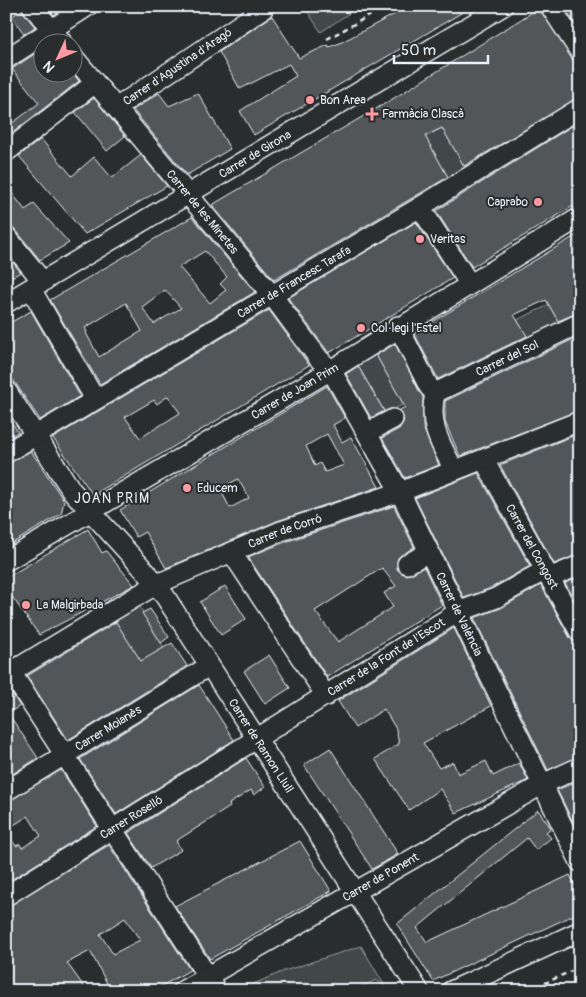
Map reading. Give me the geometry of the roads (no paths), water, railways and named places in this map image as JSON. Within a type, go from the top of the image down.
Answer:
[{"type":"street","points":[[32,6],[54,32]]},
{"type":"street","points":[[61,32],[88,6]]},
{"type":"street","name":"Carrer de Girona","points":[[6,304],[503,6]]},
{"type":"street","points":[[550,6],[580,52]]},
{"type":"street","name":"Carrer d'Agustina d'Aragó","points":[[116,108],[263,9]]},
{"type":"street","points":[[6,59],[32,47]]},
{"type":"street","name":"Carrer de les Minetes","points":[[82,65],[102,84],[116,108],[271,294],[319,359],[331,370]]},
{"type":"street","points":[[6,152],[102,84]]},
{"type":"street","name":"Carrer de Francesc Tarafa","points":[[6,453],[420,206],[580,108]]},
{"type":"street","points":[[420,206],[469,283]]},
{"type":"street","name":"Carrer de Joan Prim","points":[[6,561],[331,370],[398,326],[580,217]]},
{"type":"street","points":[[6,236],[37,286],[95,399]]},
{"type":"street","name":"Carrer del Sol","points":[[435,393],[580,323]]},
{"type":"street","points":[[398,326],[429,387],[435,393],[431,415],[442,447],[454,470]]},
{"type":"street","name":"Carrer de València","points":[[331,370],[400,492],[580,862]]},
{"type":"street","name":"Carrer de Ramon Llull","points":[[6,390],[72,491],[157,584],[419,991]]},
{"type":"street","points":[[366,433],[393,419]]},
{"type":"street","name":"Carrer de Corró","points":[[9,674],[157,584],[281,531],[400,492],[580,421]]},
{"type":"street","name":"Carrer del Congost","points":[[484,460],[580,633]]},
{"type":"street","points":[[407,564],[429,552]]},
{"type":"street","points":[[232,553],[326,696]]},
{"type":"street","name":"Carrer de la Font de l'Escot","points":[[257,740],[458,612],[496,598],[547,574],[580,565]]},
{"type":"street","name":"Carrer Moianès","points":[[6,791],[209,666]]},
{"type":"street","points":[[9,674],[64,755],[210,981]]},
{"type":"street","name":"Carrer Roselló","points":[[6,896],[257,740]]},
{"type":"street","name":"Carrer de Ponent","points":[[182,991],[210,981],[328,915],[355,893],[543,784],[580,767]]},
{"type":"street","points":[[451,991],[580,932]]},
{"type":"place","name":"Bon Area","points":[[310,100]]},
{"type":"place","name":"Farmàcia Clascà","points":[[372,114]]},
{"type":"place","name":"Caprabo","points":[[538,202]]},
{"type":"place","name":"Veritas","points":[[420,239]]},
{"type":"place","name":"Col·legi l'Estel","points":[[361,328]]},
{"type":"place","name":"Educem","points":[[187,488]]},
{"type":"place","name":"La Malgirbada","points":[[26,605]]},
{"type":"district","name":"JOAN PRIM","points":[[112,498]]}]
